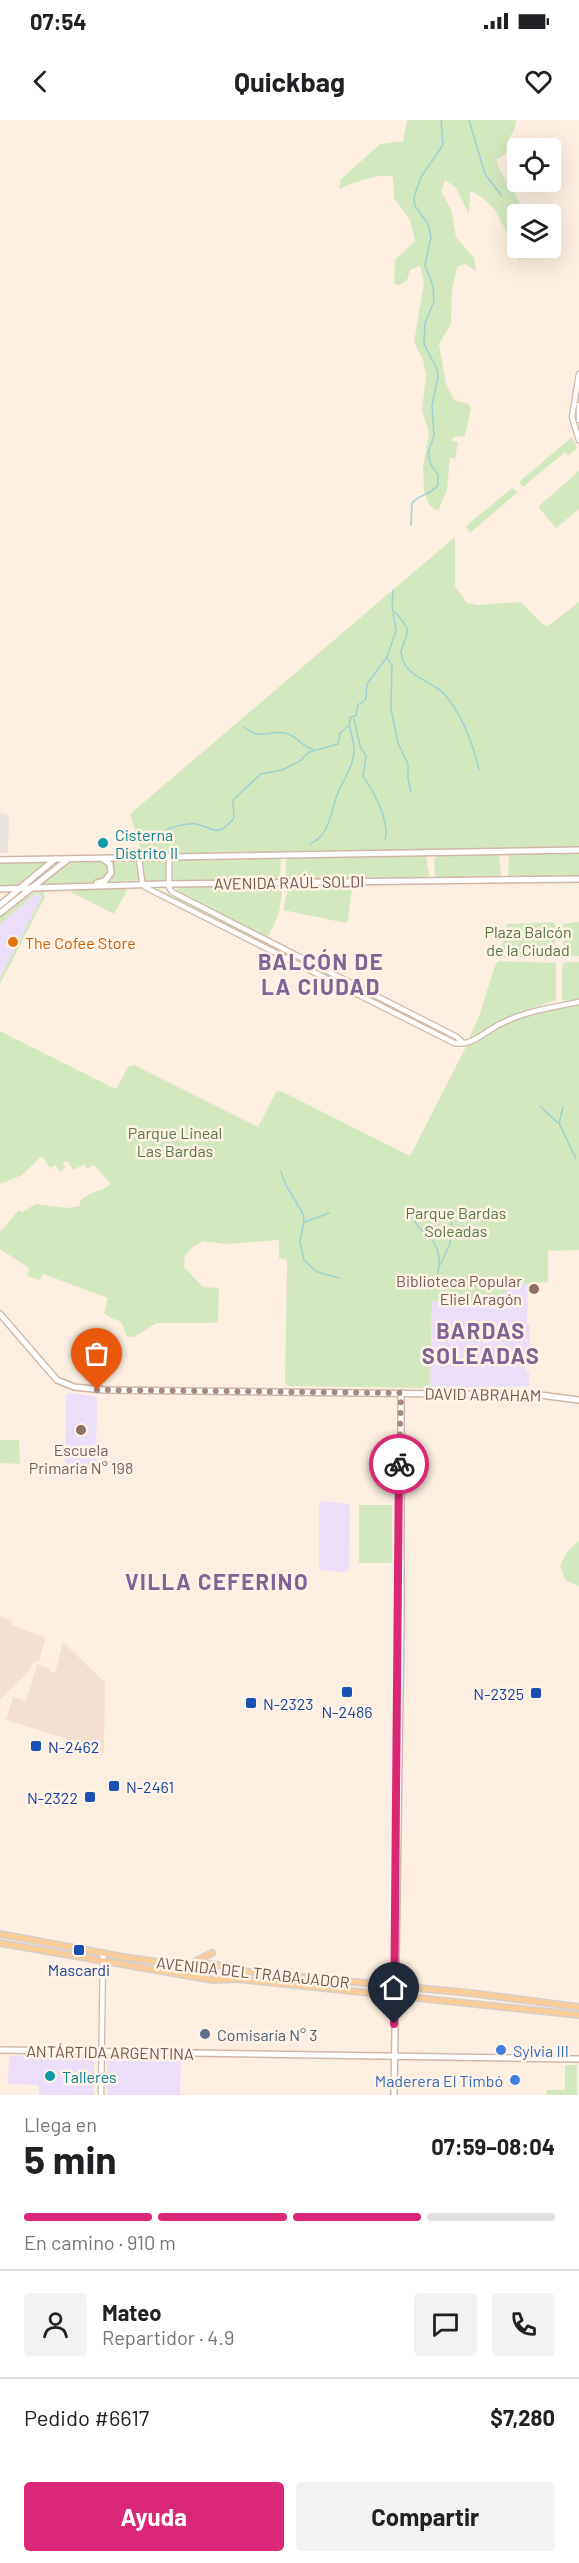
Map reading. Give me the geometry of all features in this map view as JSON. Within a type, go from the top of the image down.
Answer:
[{"type":"main road","name":"AVENIDA RAÚL SOLDI","points":[[1,860],[579,850]]},
{"type":"main road","points":[[84,886],[102,882],[109,876],[111,869],[109,863],[97,858]]},
{"type":"main road","points":[[0,905],[55,859]]},
{"type":"main road","points":[[0,913],[68,859]]},
{"type":"main road","name":"AVENIDA RAÚL SOLDI","points":[[1,889],[169,884],[579,879]]},
{"type":"main road","points":[[1,889],[9,892],[8,898]]},
{"type":"main road","name":"DAVID ABRAHAM","points":[[0,1314],[51,1374],[63,1383],[104,1390],[540,1395],[579,1400]]},
{"type":"main road","points":[[394,2095],[403,1419],[401,1393]]},
{"type":"main road","name":"AVENIDA DEL TRABAJADOR","points":[[0,1934],[102,1953],[186,1965],[198,1962],[236,1971],[579,2007]]},
{"type":"main road","name":"AVENIDA DEL TRABAJADOR","points":[[0,1943],[215,1980],[237,1979],[579,2014]]},
{"type":"main road","points":[[186,1974],[212,1953]]},
{"type":"main road","points":[[205,1978],[203,1970],[206,1964]]},
{"type":"main road","points":[[215,1980],[220,1975],[218,1966]]},
{"type":"main road","name":"ANTÁRTIDA ARGENTINA","points":[[0,2050],[579,2059]]},
{"type":"street","points":[[579,374],[572,414],[579,440]]},
{"type":"street","points":[[579,405],[579,420]]},
{"type":"street","points":[[169,856],[169,884],[170,890],[174,893],[457,1037],[462,1043]]},
{"type":"street","points":[[139,857],[142,885],[454,1043],[469,1042],[523,1014],[579,1002]]},
{"type":"street","points":[[101,2095],[102,1953]]},
{"type":"shaded area","points":[[0,813],[9,815],[8,853],[0,853]]},
{"type":"shaded area","points":[[36,893],[42,896],[0,978],[0,924]]},
{"type":"shaded area","points":[[528,1284],[527,1324],[530,1325],[530,1359],[525,1363],[525,1371],[529,1372],[529,1386],[430,1388],[432,1301],[487,1302],[510,1285]]},
{"type":"shaded area","name":"Escuela Primaria N° 198","points":[[68,1393],[95,1396],[97,1399],[96,1461],[92,1465],[65,1462],[66,1396]]},
{"type":"shaded area","points":[[323,1501],[348,1504],[350,1507],[349,1569],[345,1572],[321,1570],[319,1566],[319,1504]]},
{"type":"shaded area","points":[[0,1616],[12,1621],[11,1625],[45,1639],[39,1661],[32,1664],[30,1671],[0,1699]]},
{"type":"shaded area","points":[[63,1642],[105,1683],[104,1753],[98,1754],[97,1748],[6,1720],[13,1697],[26,1701],[37,1664],[55,1673]]},
{"type":"shaded area","points":[[11,2056],[92,2057],[94,2059],[94,2095],[39,2095],[39,2085],[8,2084]]},
{"type":"shaded area","points":[[109,2058],[178,2059],[181,2062],[180,2095],[107,2095],[107,2060]]},
{"type":"green space","points":[[407,120],[516,120],[510,138],[507,138],[506,152],[496,159],[507,181],[507,192],[514,192],[520,204],[507,204],[507,232],[494,209],[482,197],[470,191],[469,214],[455,187],[445,180],[441,191],[451,209],[456,237],[474,258],[476,271],[465,264],[457,267],[452,290],[451,324],[439,344],[446,384],[454,400],[468,404],[471,408],[465,436],[453,437],[452,441],[458,442],[455,459],[450,457],[447,490],[438,511],[429,505],[424,491],[423,467],[429,434],[422,410],[426,376],[423,360],[414,342],[424,282],[420,266],[410,270],[407,280],[400,285],[394,284],[395,260],[415,241],[410,220],[394,198],[393,177],[373,177],[339,189],[341,179],[380,144],[403,141]]},
{"type":"green space","points":[[572,437],[577,448],[568,456],[565,452],[523,487],[519,482]]},
{"type":"green space","points":[[579,471],[579,509],[556,528],[539,506]]},
{"type":"green space","points":[[512,488],[518,492],[470,533],[466,526]]},
{"type":"green space","points":[[455,537],[455,586],[467,603],[478,605],[521,602],[542,624],[548,626],[579,602],[579,847],[142,854],[130,814]]},
{"type":"green space","points":[[579,853],[579,876],[511,877],[508,875],[509,854]]},
{"type":"green space","points":[[438,855],[499,855],[501,875],[498,877],[438,877],[435,875],[434,859]]},
{"type":"green space","points":[[426,856],[429,875],[427,878],[289,880],[286,878],[286,860],[289,857]]},
{"type":"green space","points":[[277,858],[281,860],[278,880],[171,880],[171,863],[174,859]]},
{"type":"green space","points":[[145,859],[166,860],[166,881],[144,881],[142,863]]},
{"type":"green space","points":[[102,860],[108,865],[109,873],[102,882],[44,884],[45,880],[69,861]]},
{"type":"green space","points":[[108,860],[136,861],[139,880],[105,882],[109,879]]},
{"type":"green space","points":[[0,862],[43,862],[44,865],[22,885],[0,886]]},
{"type":"green space","points":[[349,885],[352,888],[346,923],[283,910],[289,886]]},
{"type":"green space","points":[[277,886],[282,890],[279,913],[266,937],[177,893],[176,890],[179,887]]},
{"type":"green space","points":[[125,888],[127,891],[114,914],[71,892],[73,889]]},
{"type":"green space","points":[[156,888],[263,941],[264,943],[156,891]]},
{"type":"green space","points":[[31,891],[44,892],[45,897],[0,984],[0,978],[42,896],[36,893],[0,924],[0,915]]},
{"type":"green space","name":"Plaza Balcón de la Ciudad","points":[[553,922],[556,926],[554,957],[499,957],[507,924]]},
{"type":"green space","points":[[579,922],[579,956],[564,957],[562,924]]},
{"type":"green space","points":[[499,961],[556,963],[556,1000],[507,1017],[471,1040],[469,1038],[480,1014],[495,965]]},
{"type":"green space","points":[[565,962],[579,962],[579,999],[565,1001],[562,999],[562,966]]},
{"type":"green space","name":"Parque Bardas Soleadas","points":[[579,1004],[579,1250],[548,1251],[548,1282],[510,1285],[504,1293],[495,1298],[475,1303],[432,1301],[430,1388],[288,1386],[285,1383],[287,1262],[279,1258],[279,1240],[225,1244],[203,1241],[194,1246],[185,1255],[184,1267],[203,1287],[219,1288],[218,1321],[214,1323],[157,1323],[134,1337],[127,1337],[121,1322],[104,1313],[108,1298],[43,1274],[40,1280],[27,1276],[29,1268],[0,1249],[0,1232],[19,1210],[22,1212],[36,1204],[67,1208],[80,1206],[80,1201],[84,1198],[111,1184],[94,1165],[87,1169],[84,1164],[74,1170],[67,1161],[63,1163],[65,1167],[60,1172],[55,1165],[50,1168],[42,1156],[22,1175],[0,1184],[0,1031],[116,1089],[128,1067],[134,1065],[258,1127],[276,1092],[281,1091],[410,1156],[467,1045],[518,1018]]},
{"type":"green space","points":[[0,1440],[19,1440],[20,1464],[0,1463]]},
{"type":"green space","points":[[359,1505],[392,1505],[392,1563],[359,1563]]},
{"type":"green space","points":[[579,1541],[579,1586],[565,1580],[560,1566],[567,1552]]},
{"type":"green space","points":[[565,2065],[577,2065],[577,2095],[546,2095],[547,2090],[565,2090]]},
{"type":"waterway","points":[[411,525],[412,503],[438,485],[438,475],[431,465],[428,453],[434,436],[432,405],[438,377],[437,369],[424,344],[425,323],[434,301],[433,286],[425,265],[431,237],[428,224],[415,206],[414,197],[421,177],[443,145],[441,120]]},
{"type":"waterway","points":[[469,120],[485,174],[502,196]]},
{"type":"waterway","points":[[310,844],[317,840],[326,829],[354,756],[350,718],[356,715],[358,705],[366,699],[367,684],[387,657],[396,631],[392,604],[393,590]]},
{"type":"waterway","points":[[395,612],[407,628],[401,652],[403,661],[412,673],[440,690],[452,704],[467,731],[479,770]]},
{"type":"waterway","points":[[387,657],[392,666],[391,709],[398,743],[408,764],[411,792]]},
{"type":"waterway","points":[[354,719],[360,746],[366,756],[363,776],[383,816],[385,840]]},
{"type":"waterway","points":[[167,829],[185,824],[215,830],[223,829],[234,818],[233,800],[261,774],[282,770],[300,761],[309,752],[338,744],[340,733],[348,726]]},
{"type":"waterway","points":[[244,727],[260,734],[279,732],[289,734],[313,749]]},
{"type":"waterway","points":[[541,1107],[558,1123]]},
{"type":"waterway","points":[[563,1107],[559,1123],[576,1159]]},
{"type":"waterway","points":[[281,1172],[303,1214],[300,1242],[304,1260],[317,1272],[339,1278]]},
{"type":"waterway","points":[[305,1222],[329,1213]]},
{"type":"waterway","points":[[414,1217],[419,1227],[437,1248],[439,1265],[435,1281]]},
{"type":"waterway","points":[[440,1265],[450,1244],[452,1218]]},
{"type":"way so far","points":[[97,1390],[401,1393],[399,1398],[399,1464]]},
{"type":"place","name":"Cisterna Distrito II","points":[[103,843]]},
{"type":"place","name":"The Cofee Store","points":[[13,942]]},
{"type":"place","name":"Biblioteca Popular Eliel Aragón","points":[[534,1289]]},
{"type":"place","name":"Escuela Primaria N° 198","points":[[81,1430]]},
{"type":"place","name":"N-2486","points":[[347,1692]]},
{"type":"place","name":"N-2325","points":[[536,1693]]},
{"type":"place","name":"N-2323","points":[[251,1703]]},
{"type":"place","name":"N-2462","points":[[36,1746]]},
{"type":"place","name":"N-2461","points":[[114,1786]]},
{"type":"place","name":"N-2322","points":[[90,1797]]},
{"type":"place","name":"Mascardi","points":[[79,1950]]},
{"type":"place","name":"Comisaría N° 3","points":[[205,2034]]},
{"type":"place","name":"Sylvia III","points":[[501,2050]]},
{"type":"place","name":"Talleres","points":[[50,2076]]},
{"type":"place","name":"Maderera El Timbó","points":[[515,2080]]},
{"type":"district","name":"BALCÓN DE LA CIUDAD","points":[[321,974]]},
{"type":"district","name":"BARDAS SOLEADAS","points":[[481,1342]]},
{"type":"district","name":"VILLA CEFERINO","points":[[217,1581]]},
{"type":"route","points":[[394,2024],[399,1692],[399,1633],[397,1627],[399,1464]]},
{"type":"park label","name":"Parque Lineal Las Bardas","points":[[175,1141]]}]
